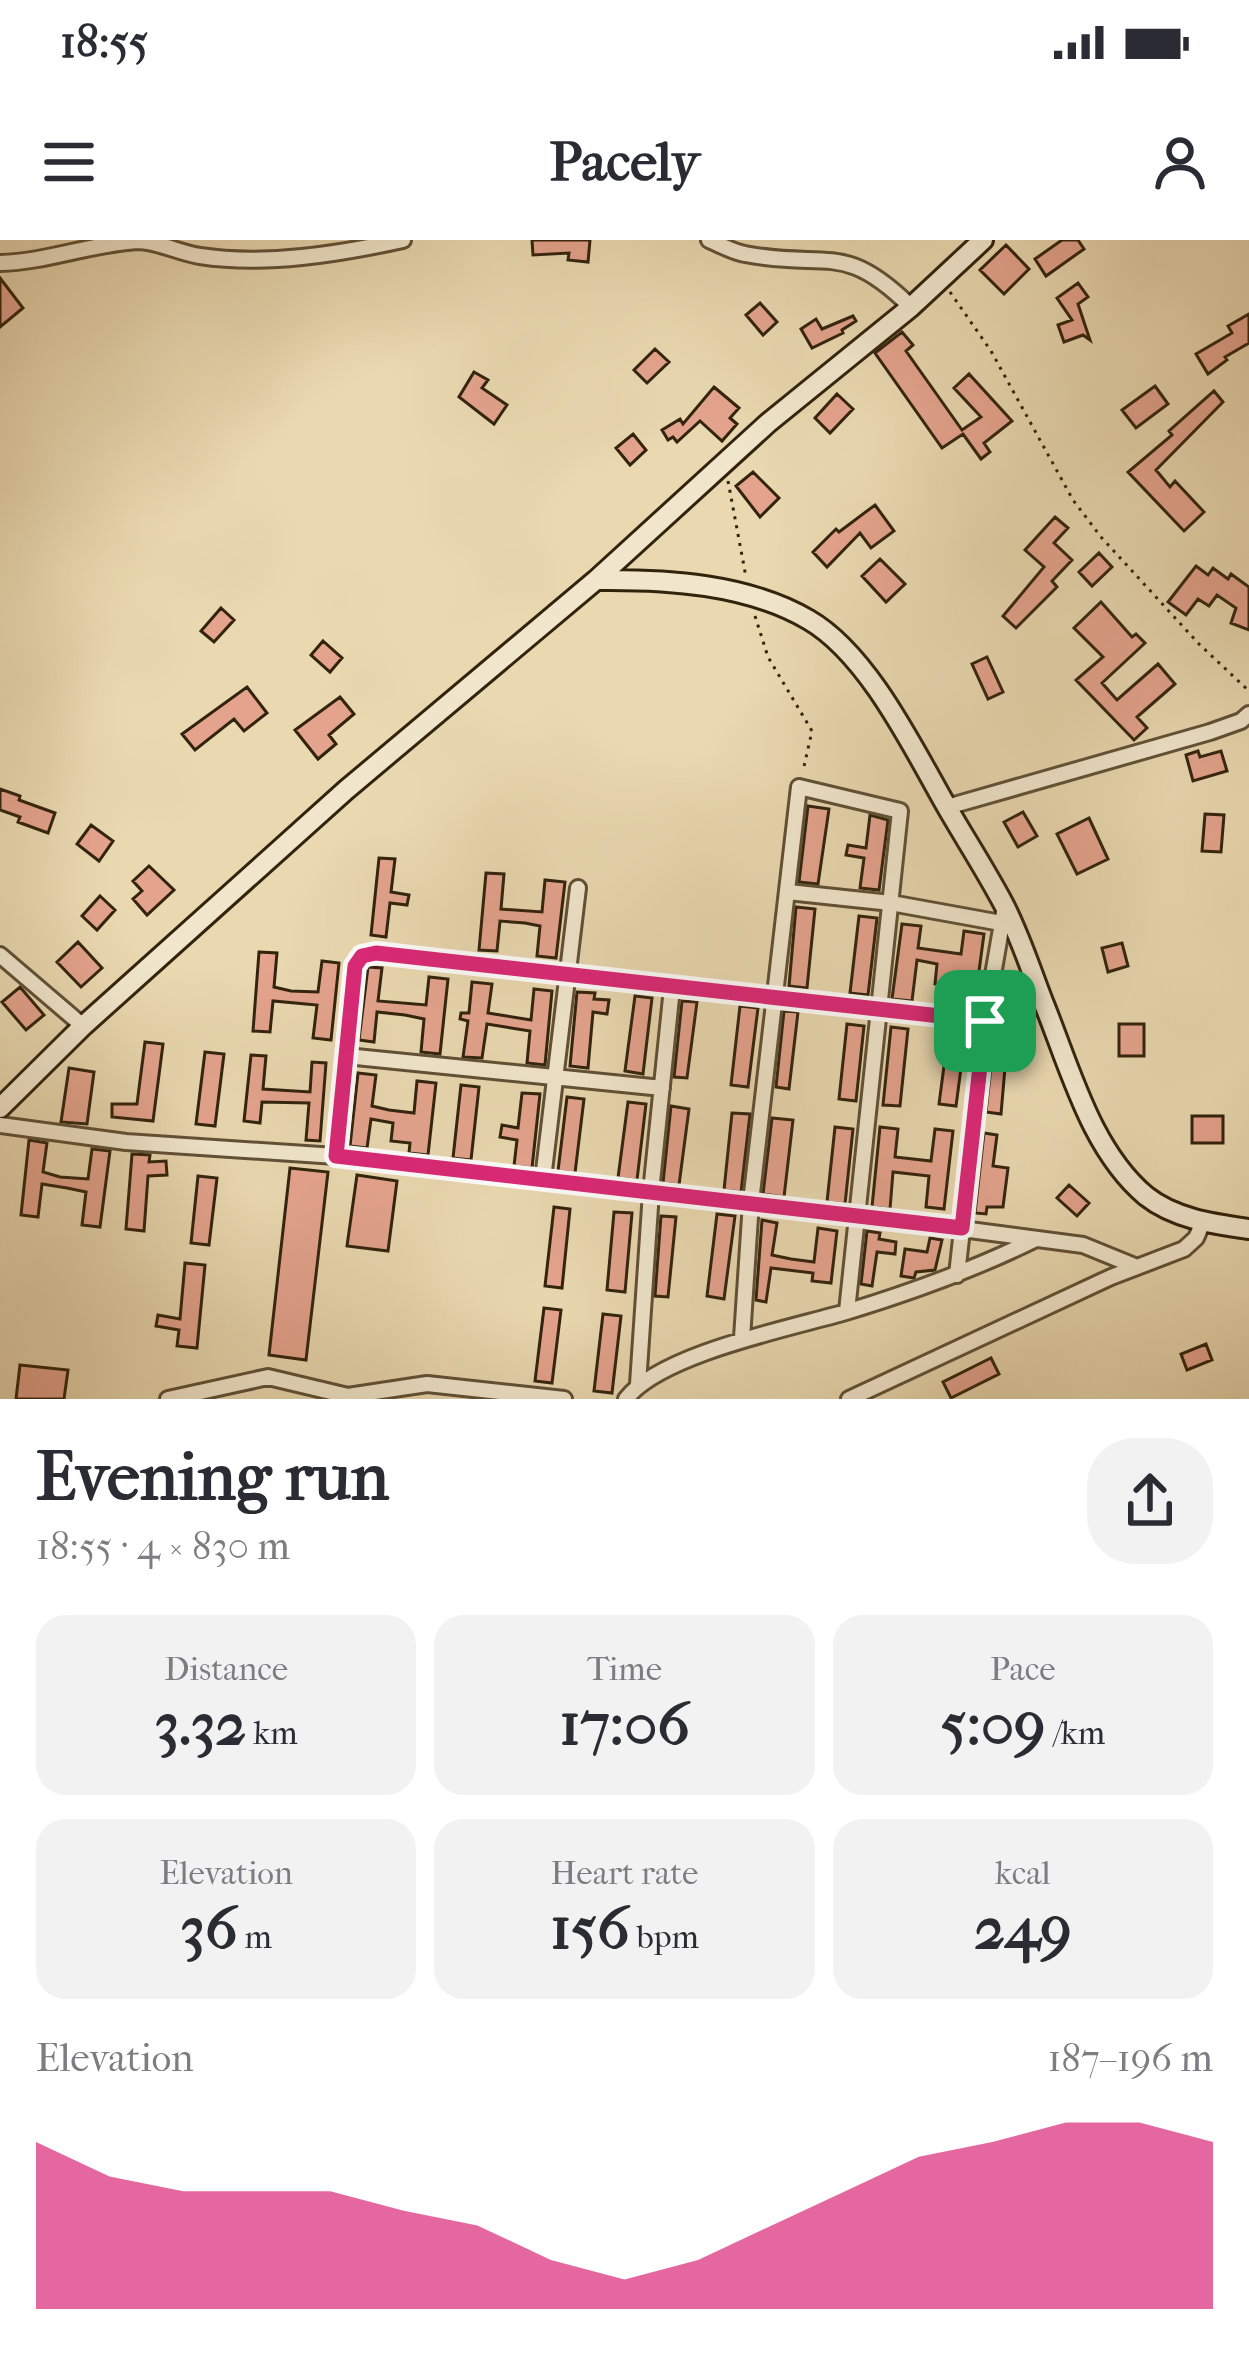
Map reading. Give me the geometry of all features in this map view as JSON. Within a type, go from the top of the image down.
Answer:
[{"type":"main road","points":[[0,1108],[83,1026],[346,790],[596,580],[768,423],[911,307],[979,241]]},
{"type":"main road","points":[[596,580],[638,580],[748,595],[772,601],[813,622],[888,703],[947,807],[1003,914],[1090,1118],[1126,1175],[1149,1198],[1203,1222],[1249,1229]]},
{"type":"street","points":[[1,258],[27,262],[142,240],[199,256],[245,259],[321,254],[403,240]]},
{"type":"street","points":[[239,240],[245,259]]},
{"type":"street","points":[[709,240],[744,254],[836,253],[888,280],[911,307]]},
{"type":"street","points":[[947,807],[1210,732],[1249,714]]},
{"type":"street","points":[[742,1338],[751,1202],[799,787],[901,811],[847,1312]]},
{"type":"street","points":[[543,1179],[578,888]]},
{"type":"street","points":[[788,892],[1003,914],[985,1021],[957,1275]]},
{"type":"street","points":[[336,1156],[355,966],[362,956],[376,953],[985,1021]]},
{"type":"street","points":[[0,955],[83,1026]]},
{"type":"street","points":[[638,1384],[672,988]]},
{"type":"street","points":[[346,1056],[662,1088]]},
{"type":"street","points":[[0,1125],[126,1142],[336,1156],[962,1228],[1083,1245],[1137,1267]]},
{"type":"street","points":[[850,1399],[1184,1249],[1203,1222]]},
{"type":"street","points":[[626,1399],[638,1384],[742,1338],[847,1312],[957,1275],[1036,1239]]},
{"type":"street","points":[[168,1399],[268,1377],[348,1396],[427,1384],[564,1399]]},
{"type":"path","points":[[940,279],[991,352],[1073,500],[1101,538],[1249,691]]},
{"type":"building","points":[[532,240],[590,240],[588,262],[568,260],[569,253],[533,255]]},
{"type":"building","points":[[1062,240],[1078,240],[1084,249],[1046,276],[1035,259]]},
{"type":"building","points":[[1006,245],[1029,269],[1004,294],[980,270]]},
{"type":"building","points":[[0,278],[23,308],[0,327]]},
{"type":"building","points":[[1078,283],[1088,297],[1078,304],[1090,340],[1083,335],[1064,342],[1058,325],[1072,320],[1057,298]]},
{"type":"building","points":[[760,303],[777,322],[763,335],[746,315]]},
{"type":"building","points":[[1249,314],[1249,343],[1208,374],[1196,354],[1232,333],[1228,326]]},
{"type":"building","points":[[853,316],[856,321],[843,333],[812,348],[801,329],[816,319],[822,329]]},
{"type":"building","points":[[902,332],[913,345],[906,351],[962,430],[981,417],[954,388],[969,374],[1012,421],[984,443],[990,452],[981,459],[963,434],[942,448],[875,353]]},
{"type":"building","points":[[655,349],[669,362],[647,383],[634,370]]},
{"type":"building","points":[[474,372],[488,380],[482,388],[507,405],[494,424],[459,397]]},
{"type":"building","points":[[1155,386],[1168,404],[1136,428],[1122,410]]},
{"type":"building","points":[[714,387],[739,408],[730,418],[737,424],[722,441],[700,421],[677,442],[673,437],[668,440],[662,430],[680,419],[683,424]]},
{"type":"building","points":[[1214,391],[1223,402],[1156,470],[1170,487],[1175,481],[1204,512],[1184,531],[1128,472]]},
{"type":"building","points":[[837,394],[853,409],[830,433],[815,418]]},
{"type":"building","points":[[633,434],[646,450],[630,465],[616,448]]},
{"type":"building","points":[[753,472],[779,498],[760,517],[736,486]]},
{"type":"building","points":[[875,505],[894,531],[871,548],[860,533],[827,567],[813,552],[836,529],[839,532]]},
{"type":"building","points":[[1055,517],[1068,528],[1054,543],[1072,560],[1052,581],[1057,587],[1016,628],[1003,616],[1044,567],[1025,550]]},
{"type":"building","points":[[1099,553],[1112,567],[1092,586],[1079,572]]},
{"type":"building","points":[[880,559],[905,584],[886,602],[862,576]]},
{"type":"building","points":[[1196,566],[1208,575],[1213,568],[1228,579],[1231,574],[1249,587],[1249,630],[1231,623],[1236,608],[1217,595],[1209,606],[1198,599],[1186,615],[1168,602]]},
{"type":"building","points":[[1101,602],[1132,637],[1136,634],[1145,643],[1102,683],[1117,700],[1158,664],[1175,684],[1137,717],[1147,728],[1134,740],[1076,680],[1103,657],[1074,628]]},
{"type":"building","points":[[221,608],[234,620],[214,642],[201,631]]},
{"type":"building","points":[[323,641],[342,658],[330,672],[311,655]]},
{"type":"building","points":[[987,657],[1003,692],[988,699],[972,664]]},
{"type":"building","points":[[247,687],[267,713],[244,731],[234,719],[195,750],[182,734]]},
{"type":"building","points":[[340,697],[354,714],[329,735],[336,744],[318,759],[295,730]]},
{"type":"building","points":[[1198,751],[1200,757],[1221,751],[1227,771],[1193,781],[1186,755]]},
{"type":"building","points":[[0,789],[55,813],[48,833],[0,810]]},
{"type":"building","points":[[808,806],[829,809],[818,884],[799,882]]},
{"type":"building","points":[[1023,812],[1037,836],[1018,847],[1004,822]]},
{"type":"building","points":[[1205,814],[1224,815],[1221,852],[1202,851]]},
{"type":"building","points":[[870,815],[888,820],[879,890],[860,888],[864,858],[846,855],[848,845],[866,848]]},
{"type":"building","points":[[1089,818],[1108,859],[1077,874],[1057,834]]},
{"type":"building","points":[[91,825],[113,841],[99,861],[77,844]]},
{"type":"building","points":[[379,858],[395,859],[391,892],[409,895],[407,905],[390,903],[386,937],[371,935]]},
{"type":"building","points":[[149,866],[174,890],[147,915],[133,899],[142,891],[133,881]]},
{"type":"building","points":[[486,873],[504,874],[501,909],[542,912],[545,880],[565,882],[556,958],[537,956],[540,926],[525,923],[500,921],[497,951],[479,950]]},
{"type":"building","points":[[100,896],[115,910],[97,930],[82,916]]},
{"type":"building","points":[[796,907],[815,909],[807,988],[789,986]]},
{"type":"building","points":[[859,916],[877,918],[868,995],[850,993]]},
{"type":"building","points":[[902,924],[921,926],[918,948],[961,954],[964,931],[984,934],[974,1008],[953,1006],[956,986],[935,984],[937,964],[917,960],[912,1001],[892,999]]},
{"type":"building","points":[[78,942],[102,968],[81,987],[57,962]]},
{"type":"building","points":[[1122,943],[1128,966],[1108,972],[1102,948]]},
{"type":"building","points":[[259,952],[277,953],[274,987],[291,991],[318,992],[322,961],[339,963],[331,1040],[313,1038],[317,1005],[273,1001],[270,1032],[253,1031]]},
{"type":"building","points":[[368,967],[382,968],[378,1001],[426,1005],[429,977],[448,979],[440,1054],[421,1052],[424,1019],[405,1015],[377,1012],[374,1042],[359,1040]]},
{"type":"building","points":[[472,982],[492,984],[488,1013],[531,1020],[534,989],[552,991],[545,1065],[527,1063],[530,1031],[487,1024],[482,1058],[463,1057],[468,1021],[460,1019],[461,1013],[469,1013]]},
{"type":"building","points":[[20,987],[44,1015],[26,1030],[2,1002]]},
{"type":"building","points":[[577,992],[609,1000],[607,1014],[593,1012],[588,1068],[570,1066]]},
{"type":"building","points":[[635,996],[652,998],[643,1074],[625,1071]]},
{"type":"building","points":[[682,1001],[697,1002],[687,1078],[674,1077]]},
{"type":"building","points":[[740,1006],[758,1008],[748,1087],[731,1085]]},
{"type":"building","points":[[784,1011],[798,1012],[789,1089],[776,1087]]},
{"type":"building","points":[[847,1024],[864,1026],[856,1101],[839,1099]]},
{"type":"building","points":[[1119,1024],[1144,1024],[1144,1056],[1119,1056]]},
{"type":"building","points":[[891,1027],[908,1029],[900,1106],[883,1105]]},
{"type":"building","points":[[949,1028],[966,1030],[956,1106],[939,1104]]},
{"type":"building","points":[[995,1031],[1008,1033],[1001,1114],[986,1112]]},
{"type":"building","points":[[145,1042],[163,1044],[153,1121],[112,1117],[112,1104],[137,1104]]},
{"type":"building","points":[[205,1052],[224,1054],[215,1126],[196,1124]]},
{"type":"building","points":[[251,1055],[266,1056],[263,1089],[310,1092],[312,1062],[326,1063],[320,1141],[306,1140],[309,1103],[262,1102],[260,1123],[244,1121]]},
{"type":"building","points":[[69,1068],[94,1072],[87,1124],[61,1122]]},
{"type":"building","points":[[358,1073],[376,1075],[372,1106],[389,1110],[414,1113],[417,1081],[436,1083],[428,1155],[409,1153],[410,1143],[391,1141],[393,1123],[371,1119],[367,1148],[350,1146]]},
{"type":"building","points":[[461,1085],[479,1087],[471,1160],[453,1158]]},
{"type":"building","points":[[522,1093],[540,1094],[532,1168],[514,1166],[517,1140],[500,1137],[502,1125],[518,1128]]},
{"type":"building","points":[[567,1097],[584,1099],[575,1173],[558,1171]]},
{"type":"building","points":[[628,1102],[646,1104],[637,1180],[618,1178]]},
{"type":"building","points":[[671,1106],[689,1109],[679,1185],[663,1183]]},
{"type":"building","points":[[732,1113],[750,1114],[741,1192],[724,1190]]},
{"type":"building","points":[[1192,1116],[1223,1116],[1223,1143],[1192,1143]]},
{"type":"building","points":[[772,1118],[793,1120],[784,1197],[763,1194]]},
{"type":"building","points":[[835,1127],[853,1129],[845,1204],[827,1202]]},
{"type":"building","points":[[880,1127],[898,1129],[895,1157],[931,1161],[935,1129],[953,1131],[944,1209],[926,1207],[929,1176],[893,1172],[890,1209],[872,1207]]},
{"type":"building","points":[[984,1133],[997,1135],[993,1166],[1008,1168],[1003,1207],[987,1207],[986,1214],[975,1213]]},
{"type":"building","points":[[29,1140],[47,1143],[43,1172],[60,1177],[88,1179],[92,1149],[110,1151],[100,1227],[82,1225],[86,1192],[42,1184],[38,1217],[21,1215]]},
{"type":"building","points":[[132,1154],[150,1155],[149,1162],[166,1161],[167,1175],[148,1176],[144,1231],[126,1229]]},
{"type":"building","points":[[290,1168],[328,1172],[306,1360],[269,1355]]},
{"type":"building","points":[[357,1175],[397,1181],[388,1251],[347,1246]]},
{"type":"building","points":[[198,1176],[217,1178],[209,1245],[191,1243]]},
{"type":"building","points":[[1069,1185],[1089,1203],[1077,1216],[1057,1198]]},
{"type":"building","points":[[554,1207],[570,1209],[562,1288],[545,1286]]},
{"type":"building","points":[[614,1212],[632,1213],[625,1292],[607,1290]]},
{"type":"building","points":[[717,1214],[735,1216],[724,1299],[707,1296]]},
{"type":"building","points":[[661,1216],[676,1217],[668,1297],[655,1296]]},
{"type":"building","points":[[762,1220],[777,1223],[772,1255],[791,1259],[814,1262],[818,1228],[837,1231],[831,1283],[812,1281],[813,1273],[771,1268],[766,1302],[756,1300]]},
{"type":"building","points":[[867,1231],[896,1242],[895,1254],[877,1252],[872,1286],[861,1284]]},
{"type":"building","points":[[930,1238],[942,1240],[935,1270],[916,1272],[914,1278],[901,1276],[905,1249],[927,1252]]},
{"type":"building","points":[[185,1263],[205,1265],[197,1348],[177,1346],[179,1330],[156,1326],[158,1315],[180,1319]]},
{"type":"building","points":[[544,1308],[561,1310],[552,1383],[535,1381]]},
{"type":"building","points":[[603,1314],[621,1316],[612,1393],[594,1391]]},
{"type":"building","points":[[1206,1344],[1212,1360],[1187,1370],[1181,1354]]},
{"type":"building","points":[[991,1358],[999,1374],[951,1398],[943,1382]]},
{"type":"building","points":[[20,1365],[68,1370],[64,1399],[16,1399]]},
{"type":"route","points":[[376,953],[985,1021],[962,1228],[336,1156],[355,966],[362,956],[376,953]]}]
